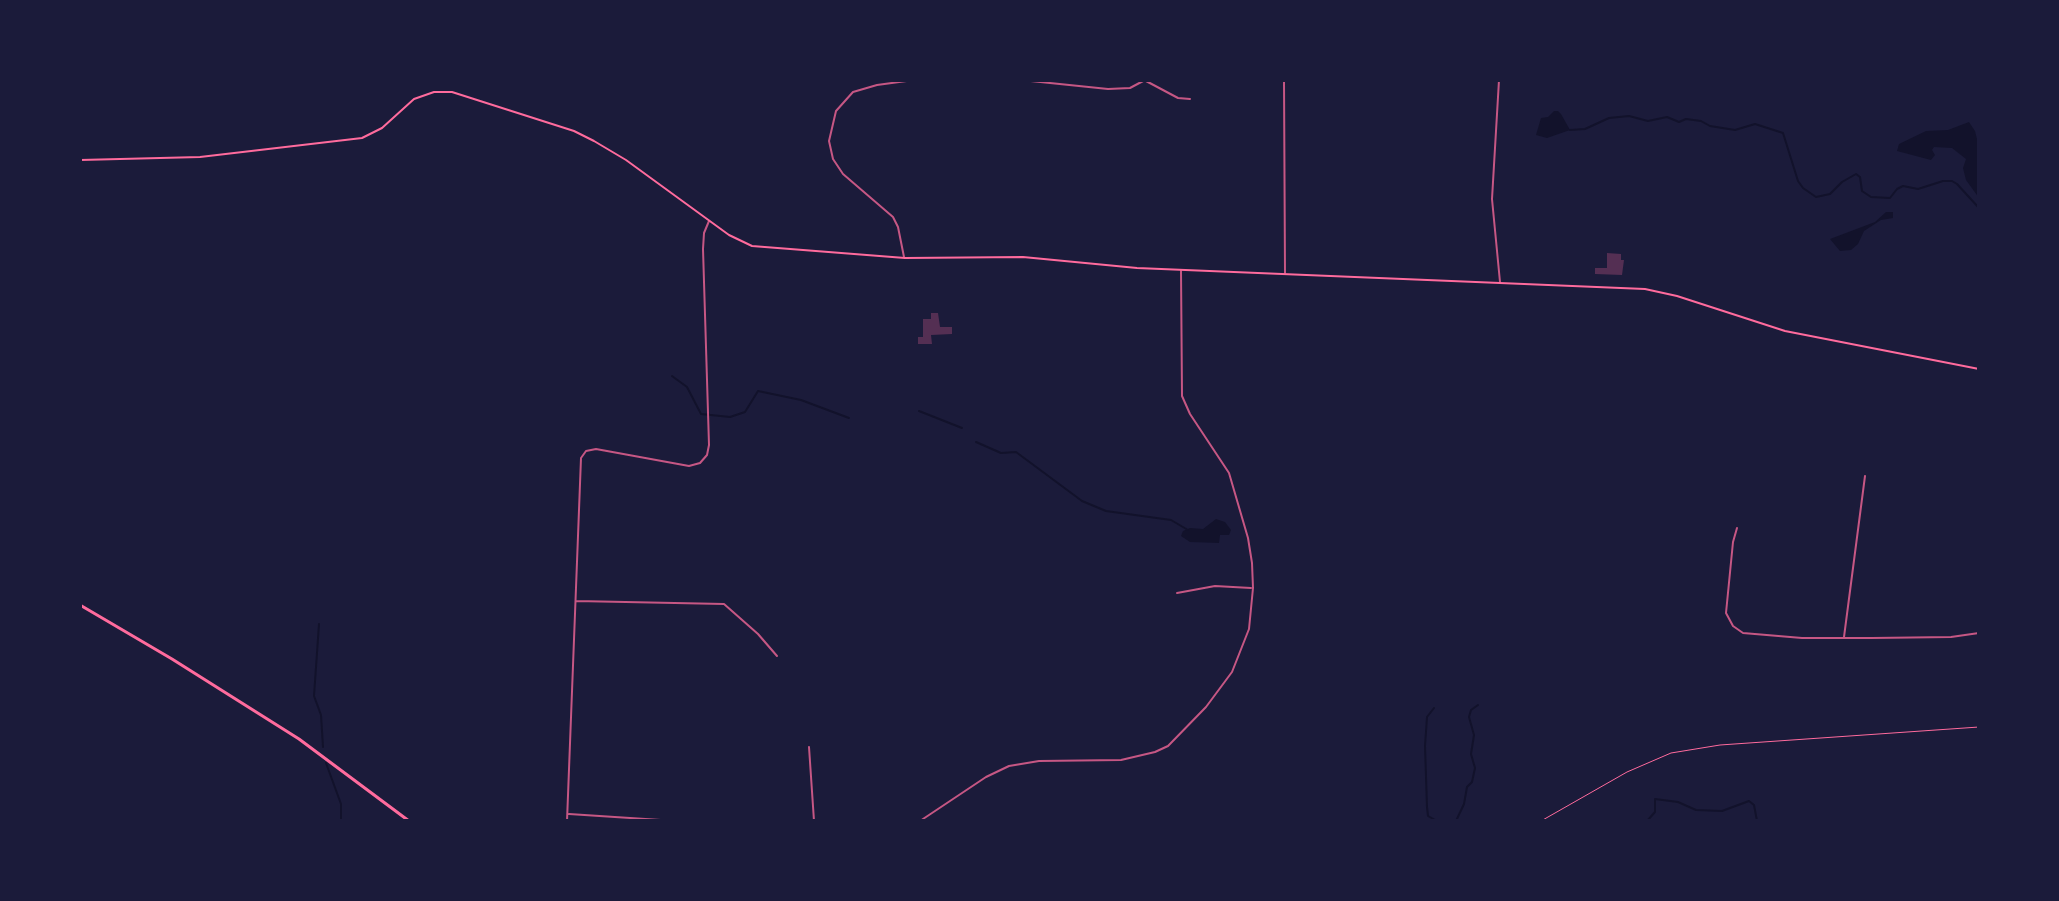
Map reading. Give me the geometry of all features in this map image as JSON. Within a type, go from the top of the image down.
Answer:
[{"type":"main road","points":[[80,160],[200,157],[362,138],[382,128],[414,99],[434,92],[452,92],[562,127],[594,141],[626,160],[737,241],[752,246],[905,258],[1023,257],[1181,270],[1500,282],[1662,292],[1785,331],[1979,369]]},
{"type":"main road","points":[[80,605],[181,664],[306,744],[409,821]]},
{"type":"street","points":[[905,258],[893,217],[843,174],[835,163],[829,131],[836,111],[853,92],[914,80]]},
{"type":"street","points":[[1021,80],[1108,89],[1130,88],[1145,80],[1178,98],[1190,99]]},
{"type":"street","points":[[1284,80],[1285,273]]},
{"type":"street","points":[[1499,80],[1492,199],[1500,282]]},
{"type":"street","points":[[567,821],[580,463],[583,454],[596,449],[689,466],[700,463],[707,455],[703,241],[709,221]]},
{"type":"street","points":[[920,821],[986,777],[1009,766],[1039,761],[1138,758],[1168,746],[1206,707],[1232,672],[1249,629],[1253,588],[1248,538],[1229,473],[1190,414],[1182,396],[1181,270]]},
{"type":"street","points":[[1844,638],[1865,476]]},
{"type":"street","points":[[1737,528],[1726,613],[1733,626],[1750,635],[1844,638],[1951,637],[1979,633]]},
{"type":"street","points":[[1177,593],[1215,586],[1253,588]]},
{"type":"street","points":[[575,601],[724,604],[777,656]]},
{"type":"street","points":[[809,747],[814,821]]},
{"type":"street","points":[[567,814],[676,821]]},
{"type":"path","points":[[1541,821],[1627,772],[1671,753],[1720,745],[1979,727]]},
{"type":"shaded area","points":[[1554,111],[1561,114],[1570,130],[1547,138],[1536,135],[1541,118],[1548,117]]},
{"type":"shaded area","points":[[1969,122],[1979,147],[1979,198],[1966,180],[1963,168],[1966,159],[1952,148],[1934,147],[1935,155],[1931,160],[1897,151],[1899,144],[1926,131],[1948,130]]},
{"type":"shaded area","points":[[1886,212],[1893,212],[1893,218],[1881,220],[1864,231],[1851,250],[1840,251],[1830,239],[1875,222]]},
{"type":"shaded area","points":[[1216,519],[1225,522],[1231,530],[1229,535],[1220,535],[1219,543],[1190,542],[1181,536],[1183,531],[1203,529]]},
{"type":"building","points":[[1607,253],[1621,254],[1621,260],[1624,260],[1622,275],[1595,274],[1595,268],[1607,268]]},
{"type":"building","points":[[931,313],[938,313],[940,327],[952,327],[952,334],[931,335],[932,344],[918,344],[918,337],[923,337],[923,319],[931,319]]},
{"type":"waterway","points":[[1570,130],[1585,129],[1609,118],[1629,116],[1648,121],[1667,117],[1679,122],[1686,119],[1735,130],[1755,124],[1783,133],[1798,181],[1816,197],[1830,194],[1856,174],[1860,177],[1862,191],[1871,197],[1890,198],[1903,186],[1918,189],[1952,181],[1979,208]]},
{"type":"waterway","points":[[672,376],[687,387],[701,414],[730,417],[745,412],[758,391],[801,400],[849,418]]},
{"type":"waterway","points":[[919,411],[962,428]]},
{"type":"waterway","points":[[976,442],[1001,453],[1016,452],[1082,501],[1106,511],[1171,520],[1188,530]]},
{"type":"waterway","points":[[319,624],[314,696],[321,715],[323,747]]},
{"type":"waterway","points":[[1456,821],[1475,768],[1471,754],[1474,735],[1469,717],[1471,710],[1478,705]]},
{"type":"waterway","points":[[1434,708],[1427,717],[1425,746],[1428,816],[1437,821]]},
{"type":"waterway","points":[[326,763],[341,804],[341,821]]},
{"type":"waterway","points":[[1647,821],[1655,812],[1655,799],[1678,802],[1696,810],[1722,811],[1749,801],[1754,805],[1757,821]]}]
